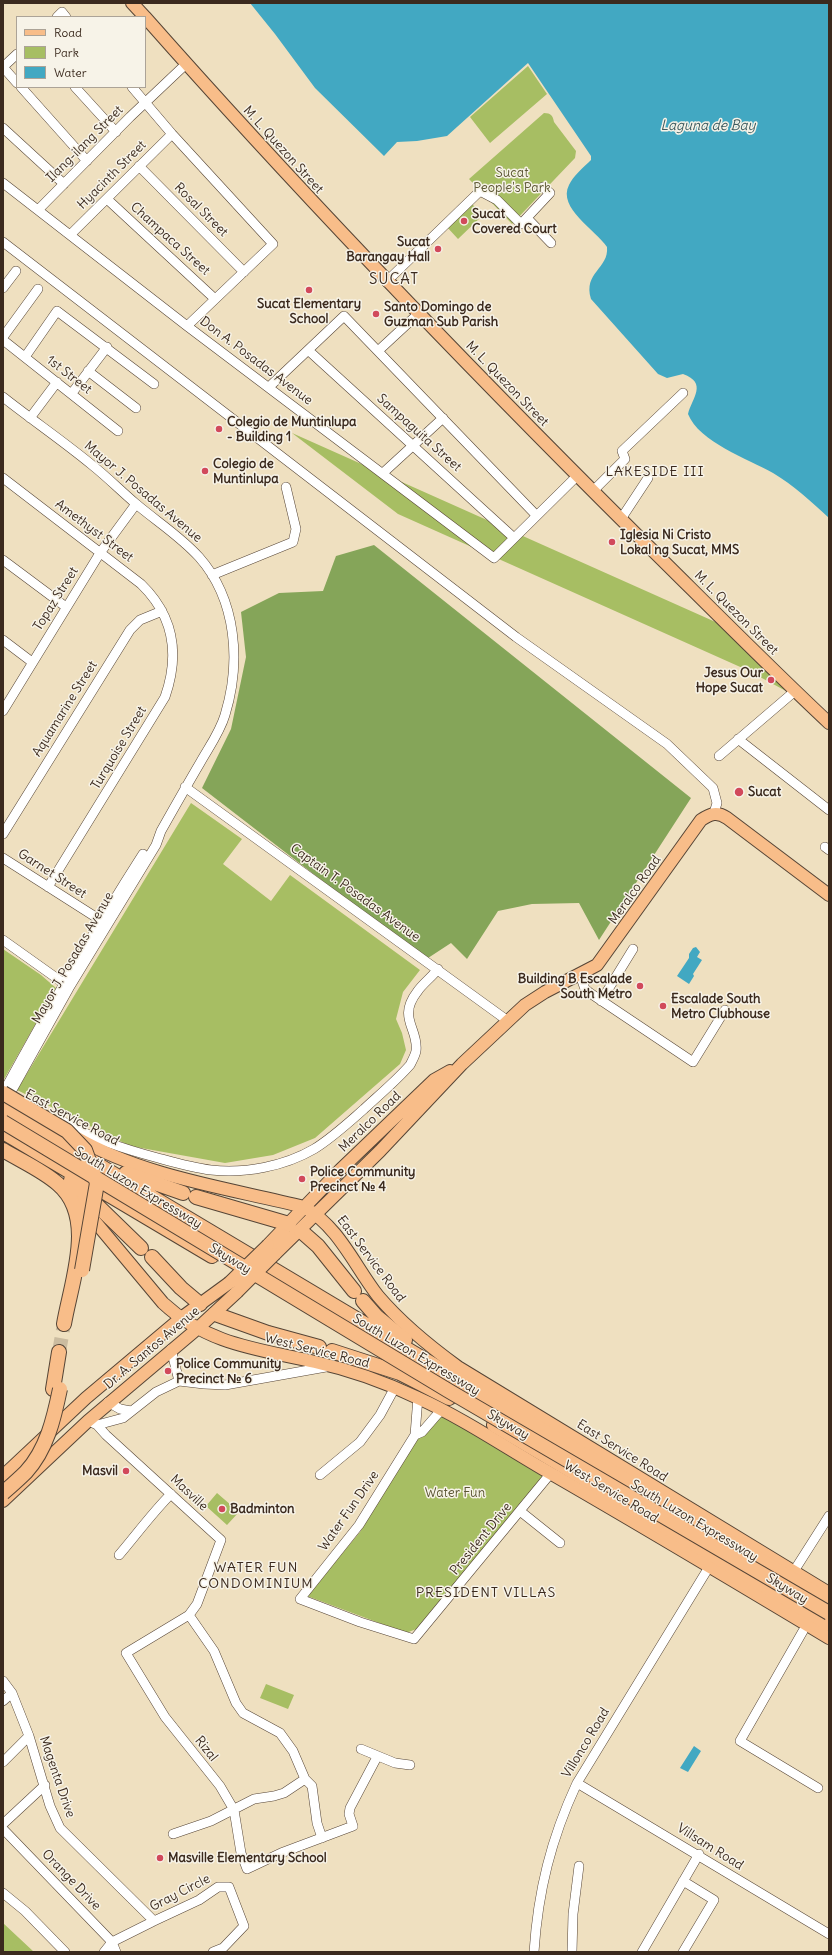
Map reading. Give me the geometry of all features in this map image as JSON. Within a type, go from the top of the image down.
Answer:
[{"type":"highway","name":"South Luzon Expressway","points":[[5,1095],[68,1146],[829,1601]]},
{"type":"highway","points":[[3,1150],[59,1184],[67,1193],[74,1207],[80,1235],[69,1325],[97,1183],[85,1150],[67,1131],[5,1095]]},
{"type":"highway","name":"Skyway","points":[[3,1113],[453,1384],[829,1604]]},
{"type":"highway","name":"Skyway","points":[[3,1122],[449,1391],[829,1614]]},
{"type":"highway","name":"South Luzon Expressway","points":[[3,1132],[445,1404],[829,1624]]},
{"type":"highway","points":[[23,1144],[73,1180],[181,1288],[200,1304]]},
{"type":"highway","points":[[68,1146],[137,1178],[294,1227],[318,1246],[354,1291]]},
{"type":"highway","points":[[363,1301],[403,1339],[456,1379]]},
{"type":"highway","points":[[215,1314],[256,1329],[400,1373],[445,1404]]},
{"type":"highway","points":[[3,1487],[23,1469],[38,1447],[47,1421],[63,1352],[53,1419],[44,1446],[27,1471],[3,1493]]},
{"type":"main road","name":"M. L. Quezon Street","points":[[132,3],[144,16]]},
{"type":"main road","name":"M. L. Quezon Street","points":[[146,18],[386,282],[577,476],[829,723]]},
{"type":"main road","points":[[714,813],[722,814],[829,895]]},
{"type":"main road","name":"Meralco Road","points":[[317,1215],[462,1064],[507,1022],[530,1002],[597,965],[603,959],[701,820],[714,813]]},
{"type":"main road","name":"Meralco Road","points":[[304,1207],[434,1080],[462,1064]]},
{"type":"main road","name":"East Service Road","points":[[5,1095],[22,1107],[106,1154],[183,1178],[304,1207],[317,1215],[338,1236],[364,1277],[391,1310],[436,1351],[458,1367],[646,1483],[829,1593]]},
{"type":"main road","name":"West Service Road","points":[[3,1142],[45,1168],[65,1186],[163,1303],[197,1329],[224,1341],[248,1348],[335,1367],[396,1388],[418,1398],[445,1404],[551,1473],[829,1638]]},
{"type":"main road","name":"Dr. A. Santos Avenue","points":[[3,1501],[92,1423],[108,1402],[215,1314],[233,1288],[294,1227],[304,1207]]},
{"type":"main road","name":"Dr. A. Santos Avenue","points":[[294,1227],[317,1215]]},
{"type":"main road","name":"Dr. A. Santos Avenue","points":[[3,1476],[86,1398],[160,1335],[200,1304],[233,1288]]},
{"type":"main road","points":[[200,1304],[215,1314]]},
{"type":"main road","points":[[160,1335],[171,1350]]},
{"type":"street","points":[[16,55],[3,67],[16,82]]},
{"type":"street","name":"Ilang-ilang Street","points":[[38,210],[186,64]]},
{"type":"street","points":[[22,88],[87,161]]},
{"type":"street","points":[[76,88],[116,132]]},
{"type":"street","points":[[133,88],[172,134],[273,244],[187,326]]},
{"type":"street","points":[[3,128],[64,184]]},
{"type":"street","name":"Hyacinth Street","points":[[70,235],[172,134]]},
{"type":"street","name":"Rosal Street","points":[[139,166],[244,272]]},
{"type":"street","name":"Don A. Posadas Avenue","points":[[3,183],[187,326],[494,558],[513,537]]},
{"type":"street","points":[[386,282],[480,191],[497,200],[521,224],[550,193],[544,187]]},
{"type":"street","name":"Champaca Street","points":[[107,199],[215,299]]},
{"type":"street","points":[[527,218],[551,243]]},
{"type":"street","points":[[3,242],[510,632],[667,744],[713,788],[717,803],[714,813]]},
{"type":"street","points":[[3,288],[16,271]]},
{"type":"street","points":[[3,338],[38,289]]},
{"type":"street","points":[[25,357],[57,311],[154,384]]},
{"type":"street","points":[[378,351],[418,314]]},
{"type":"street","points":[[269,387],[344,316],[536,515]]},
{"type":"street","name":"1st Street","points":[[3,338],[118,431]]},
{"type":"street","points":[[72,394],[106,347]]},
{"type":"street","name":"Sampaguita Street","points":[[308,350],[414,445],[513,537]]},
{"type":"street","points":[[88,371],[136,408]]},
{"type":"street","points":[[30,418],[57,382]]},
{"type":"street","points":[[593,491],[625,459],[622,451],[683,393]]},
{"type":"street","name":"Mayor J. Posadas Avenue","points":[[3,397],[92,465],[136,504],[187,545],[200,558],[212,575],[222,596],[234,636],[235,671],[225,716],[161,831],[152,841],[66,986],[5,1095]]},
{"type":"street","points":[[383,473],[442,418]]},
{"type":"street","points":[[513,537],[577,476]]},
{"type":"street","name":"Amethyst Street","points":[[3,478],[141,584],[155,597],[162,611]]},
{"type":"street","points":[[621,519],[648,478]]},
{"type":"street","points":[[212,575],[293,542],[296,529],[286,487]]},
{"type":"street","name":"Topaz Street","points":[[4,706],[100,553],[136,504]]},
{"type":"street","points":[[3,560],[66,607]]},
{"type":"street","name":"Aquamarine Street","points":[[3,834],[130,630],[140,620],[162,611]]},
{"type":"street","name":"Turquoise Street","points":[[48,887],[165,697],[170,684],[173,642],[162,611]]},
{"type":"street","points":[[3,640],[32,662]]},
{"type":"street","points":[[720,756],[795,691]]},
{"type":"street","points":[[738,740],[829,810]]},
{"type":"street","name":"Captain T. Posadas Avenue","points":[[184,789],[507,1022]]},
{"type":"street","name":"Garnet Street","points":[[3,858],[104,922]]},
{"type":"street","points":[[3,940],[66,986]]},
{"type":"street","points":[[601,1001],[633,949]]},
{"type":"street","points":[[5,1095],[82,1132],[128,1150],[212,1170],[234,1171],[266,1167],[299,1156],[327,1140],[400,1076],[410,1065],[416,1051],[416,1044],[408,1018],[410,1005],[417,991],[436,972]]},
{"type":"street","points":[[580,975],[585,989],[692,1062],[725,1010]]},
{"type":"street","points":[[171,1350],[179,1381]]},
{"type":"street","points":[[92,1423],[123,1418],[156,1392],[179,1381],[225,1385],[297,1370],[324,1366],[335,1367]]},
{"type":"street","points":[[320,1475],[360,1442],[380,1415],[396,1388]]},
{"type":"street","name":"Water Fun Drive","points":[[414,1639],[360,1622],[300,1599],[359,1525],[415,1435],[418,1398]]},
{"type":"street","points":[[108,1402],[120,1409],[131,1411]]},
{"type":"street","name":"Water Fun Drive","points":[[415,1435],[422,1432],[445,1404]]},
{"type":"street","name":"Masville","points":[[92,1423],[221,1540],[197,1604],[189,1615],[126,1654]]},
{"type":"street","name":"President Drive","points":[[414,1639],[551,1473]]},
{"type":"street","points":[[119,1555],[146,1524],[150,1516],[170,1494]]},
{"type":"street","points":[[520,1511],[560,1543]]},
{"type":"street","points":[[794,1571],[829,1516]]},
{"type":"street","name":"Villonco Road","points":[[534,1952],[539,1900],[544,1873],[558,1827],[577,1783],[709,1567]]},
{"type":"street","points":[[189,1615],[214,1651],[238,1706],[245,1715],[280,1733],[292,1750],[305,1779],[312,1786],[317,1823],[322,1838],[353,1826],[349,1814],[350,1808],[376,1757]]},
{"type":"street","points":[[803,1631],[740,1742],[818,1788]]},
{"type":"street","name":"Rizal","points":[[126,1654],[165,1717],[220,1786],[234,1810],[240,1853],[247,1869],[322,1838]]},
{"type":"street","name":"Magenta Drive","points":[[3,1682],[12,1693],[29,1736],[45,1785],[50,1806],[60,1828],[154,1921]]},
{"type":"street","points":[[3,1701],[12,1693]]},
{"type":"street","points":[[3,1762],[29,1736]]},
{"type":"street","points":[[361,1750],[395,1763],[410,1765]]},
{"type":"street","points":[[173,1834],[211,1821],[254,1799],[284,1793],[305,1779]]},
{"type":"street","name":"Villsam Road","points":[[577,1783],[699,1854],[829,1934]]},
{"type":"street","points":[[3,1824],[45,1785]]},
{"type":"street","name":"Orange Drive","points":[[3,1829],[112,1942],[116,1952]]},
{"type":"street","points":[[642,1952],[699,1854]]},
{"type":"street","points":[[572,1952],[573,1914],[579,1866]]},
{"type":"street","points":[[683,1881],[714,1900],[683,1952]]},
{"type":"street","name":"Gray Circle","points":[[112,1942],[199,1900],[218,1887],[229,1887],[244,1926],[223,1948],[212,1952]]},
{"type":"street","points":[[3,1893],[25,1911],[65,1952]]},
{"type":"street","points":[[104,1952],[112,1942]]},
{"type":"green space","points":[[528,66],[547,94],[490,143],[470,117]]},
{"type":"green space","name":"Sucat People's Park","points":[[544,113],[551,115],[554,122],[576,151],[575,158],[512,224],[469,179]]},
{"type":"green space","name":"Sucat Covered Court","points":[[470,202],[483,215],[458,239],[446,226]]},
{"type":"green space","points":[[292,433],[720,624],[786,691],[747,670],[398,514]]},
{"type":"green space","points":[[374,545],[691,798],[599,940],[579,903],[532,904],[498,911],[467,959],[451,943],[425,960],[202,788],[231,729],[246,657],[241,612],[279,593],[323,591],[336,556]]},
{"type":"green space","points":[[191,803],[242,839],[223,864],[271,901],[290,875],[420,970],[403,992],[396,1019],[402,1033],[406,1050],[400,1064],[315,1138],[273,1155],[225,1163],[130,1146],[17,1090]]},
{"type":"green space","points":[[3,949],[41,975],[56,988],[3,1081]]},
{"type":"green space","name":"Water Fun","points":[[444,1413],[546,1476],[419,1628],[406,1633],[307,1596],[360,1532],[421,1432]]},
{"type":"green space","name":"Badminton","points":[[217,1493],[239,1512],[227,1525],[206,1506]]},
{"type":"green space","points":[[266,1684],[294,1695],[288,1709],[260,1698]]},
{"type":"green space","points":[[3,1923],[34,1952],[3,1952]]},
{"type":"water","name":"Laguna de Bay","points":[[250,3],[829,3],[829,518],[788,483],[773,473],[725,449],[702,433],[688,414],[695,397],[697,386],[695,382],[683,374],[667,378],[658,374],[591,299],[589,290],[590,283],[593,276],[604,261],[607,254],[607,247],[602,240],[579,218],[568,202],[567,194],[569,185],[573,178],[591,160],[591,156],[528,63],[447,136],[417,141],[397,142],[384,156],[315,88]]},
{"type":"water","points":[[696,947],[700,952],[697,957],[702,960],[693,974],[694,976],[689,984],[677,976],[689,958],[689,954],[693,948]]},
{"type":"water","points":[[694,1746],[701,1751],[688,1772],[680,1768]]},
{"type":"tunnel","points":[[59,1352],[64,1324]]},
{"type":"place","name":"Sucat Covered Court","points":[[464,221]]},
{"type":"place","name":"Sucat Barangay Hall","points":[[438,249]]},
{"type":"place","name":"Sucat Elementary School","points":[[309,290]]},
{"type":"place","name":"Santo Domingo de Guzman Sub Parish","points":[[376,314]]},
{"type":"place","name":"Colegio de Muntinlupa - Building 1","points":[[219,429]]},
{"type":"place","name":"Colegio de Muntinlupa","points":[[205,471]]},
{"type":"place","name":"Iglesia Ni Cristo Lokal ng Sucat, MMS","points":[[612,542]]},
{"type":"place","name":"Jesus Our Hope Sucat","points":[[771,680]]},
{"type":"place","name":"Sucat","points":[[739,792]]},
{"type":"place","name":"Building B Escalade South Metro","points":[[640,986]]},
{"type":"place","name":"Escalade South Metro Clubhouse","points":[[663,1006]]},
{"type":"place","name":"Police Community Precinct № 4","points":[[302,1179]]},
{"type":"place","name":"Police Community Precinct № 6","points":[[168,1371]]},
{"type":"place","name":"Masvil","points":[[126,1471]]},
{"type":"place","name":"Badminton","points":[[222,1509]]},
{"type":"place","name":"Masville Elementary School","points":[[160,1858]]},
{"type":"district","name":"SUCAT","points":[[394,280]]},
{"type":"district","name":"LAKESIDE III","points":[[655,472]]},
{"type":"district","name":"WATER FUN CONDOMINIUM","points":[[256,1576]]},
{"type":"district","name":"PRESIDENT VILLAS","points":[[486,1593]]}]
